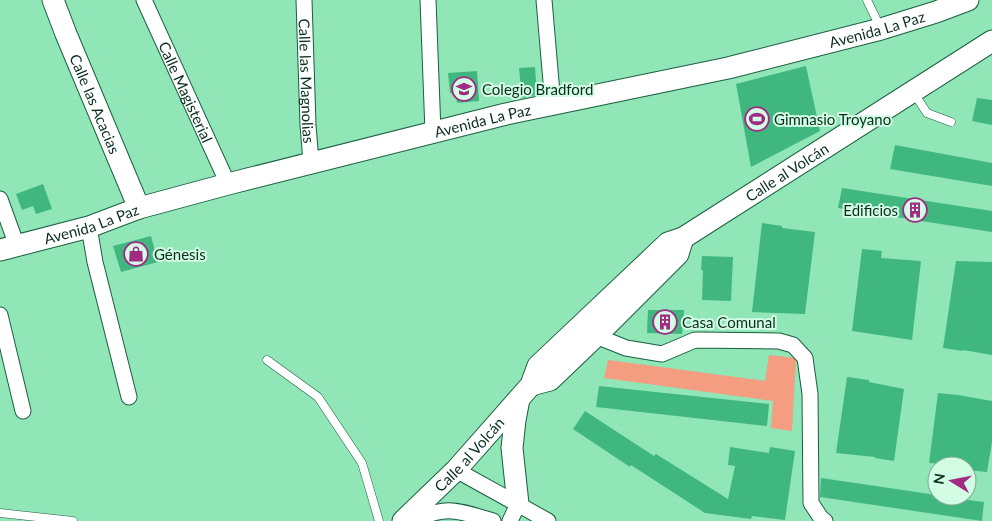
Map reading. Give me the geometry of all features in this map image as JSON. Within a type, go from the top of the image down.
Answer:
[{"type":"street","name":"Calle las Acacias","points":[[53,0],[139,208]]},
{"type":"street","name":"Calle Magisterial","points":[[144,0],[228,184]]},
{"type":"street","name":"Calle las Magnolias","points":[[304,0],[308,125],[312,162]]},
{"type":"street","points":[[428,0],[433,132]]},
{"type":"street","points":[[544,0],[553,105]]},
{"type":"street","name":"Avenida La Paz","points":[[8,248],[89,227],[139,208],[312,162],[506,114],[728,68],[881,29],[968,0]]},
{"type":"street","name":"Calle al Volcán","points":[[404,521],[456,470],[525,392],[538,366],[668,243],[683,238],[992,41]]},
{"type":"street","points":[[0,199],[8,248]]},
{"type":"street","points":[[89,227],[95,262],[129,397]]},
{"type":"street","name":"Calle al Volcán","points":[[525,392],[550,380],[596,336],[678,254],[683,238]]},
{"type":"street","points":[[0,315],[23,410]]},
{"type":"street","points":[[596,336],[626,348],[662,354],[695,340],[779,341],[793,345],[805,358],[810,394],[812,503],[825,521]]},
{"type":"street","points":[[514,513],[512,448],[515,420],[525,392]]},
{"type":"street","points":[[456,470],[514,513],[548,521]]},
{"type":"street","points":[[414,521],[429,514],[454,510],[493,521]]},
{"type":"lane","points":[[868,0],[881,29]]},
{"type":"lane","points":[[913,92],[928,113],[950,122]]},
{"type":"lane","points":[[267,360],[318,397],[362,463],[379,521]]},
{"type":"lane","points":[[0,513],[72,521]]},
{"type":"shaded area","points":[[769,355],[796,358],[792,431],[771,428],[773,401],[604,378],[608,360],[765,381]]},
{"type":"building","points":[[806,66],[820,131],[751,167],[736,84]]},
{"type":"building","points":[[535,67],[537,95],[522,98],[519,68]]},
{"type":"building","name":"Colegio Bradford","points":[[477,71],[479,101],[457,103],[456,93],[450,93],[448,73]]},
{"type":"building","points":[[977,98],[992,100],[992,125],[972,121]]},
{"type":"building","points":[[895,145],[992,163],[992,186],[890,169]]},
{"type":"building","points":[[43,184],[52,209],[36,214],[33,206],[22,210],[16,194]]},
{"type":"building","name":"Edificios","points":[[842,188],[992,211],[992,232],[838,208]]},
{"type":"building","points":[[762,223],[782,226],[782,228],[815,232],[805,314],[752,312]]},
{"type":"building","name":"Génesis","points":[[151,236],[158,262],[121,272],[113,246]]},
{"type":"building","points":[[862,249],[882,251],[881,258],[921,261],[912,340],[852,331]]},
{"type":"building","points":[[702,256],[733,257],[731,301],[702,300]]},
{"type":"building","points":[[956,261],[992,262],[992,355],[943,348]]},
{"type":"building","name":"Casa Comunal","points":[[648,310],[684,310],[682,334],[647,333]]},
{"type":"building","points":[[847,377],[869,380],[869,382],[904,389],[894,461],[836,453]]},
{"type":"building","points":[[599,386],[769,404],[767,426],[596,407]]},
{"type":"building","points":[[938,393],[992,401],[992,442],[987,472],[977,471],[977,456],[930,456]]},
{"type":"building","points":[[585,411],[654,456],[656,454],[728,499],[735,466],[728,465],[730,447],[769,453],[770,447],[795,451],[785,520],[752,516],[751,519],[705,513],[573,429]]},
{"type":"building","points":[[821,478],[927,494],[927,506],[977,506],[977,501],[984,502],[982,521],[820,497]]},
{"type":"place","name":"Colegio Bradford","points":[[464,89]]},
{"type":"place","name":"Gimnasio Troyano","points":[[757,119]]},
{"type":"place","name":"Edificios","points":[[915,210]]},
{"type":"place","name":"Génesis","points":[[136,254]]},
{"type":"place","name":"Casa Comunal","points":[[665,322]]}]
